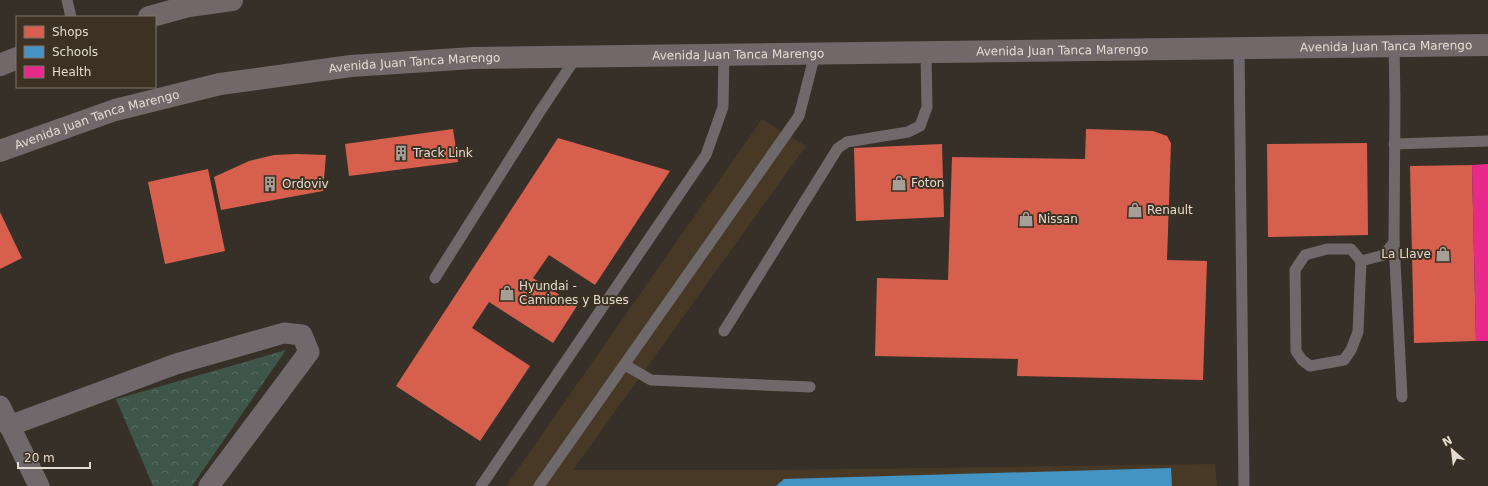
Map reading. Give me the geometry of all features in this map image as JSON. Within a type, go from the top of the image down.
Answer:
[{"type":"main road","points":[[154,16],[190,6],[232,0]]},
{"type":"main road","name":"Avenida Juan Tanca Marengo","points":[[0,150],[115,110],[220,84],[351,66],[473,58],[577,56],[926,53],[1488,45]]},
{"type":"main road","points":[[0,65],[16,58]]},
{"type":"street","points":[[9,426],[176,364],[284,333],[302,335],[310,352],[209,486]]},
{"type":"street","points":[[0,406],[39,486]]},
{"type":"lane","points":[[67,0],[71,16]]},
{"type":"lane","points":[[1394,46],[1396,99],[1394,144],[1394,242],[1402,397]]},
{"type":"lane","points":[[1239,48],[1244,486]]},
{"type":"lane","points":[[724,331],[838,148],[847,142],[908,132],[920,126],[927,107],[926,53]]},
{"type":"lane","points":[[481,486],[706,155],[723,107],[724,54]]},
{"type":"lane","points":[[539,486],[799,116],[815,54]]},
{"type":"lane","points":[[435,278],[539,112],[577,56]]},
{"type":"lane","points":[[1394,144],[1488,141]]},
{"type":"lane","points":[[1361,261],[1384,255],[1394,242]]},
{"type":"lane","points":[[1327,249],[1351,249],[1361,261],[1358,332],[1351,350],[1344,360],[1310,366],[1302,360],[1296,351],[1295,270],[1305,255],[1327,249]]},
{"type":"lane","points":[[625,365],[651,380],[810,388]]},
{"type":"shaded area","points":[[762,119],[806,146],[573,470],[771,470],[1215,464],[1217,486],[506,486]]},
{"type":"green space","points":[[286,350],[192,486],[153,486],[116,399]]},
{"type":"building: Shops","name":"Track Link","points":[[453,129],[458,162],[349,176],[345,144]]},
{"type":"building: Shops","name":"Nissan","points":[[1086,129],[1153,131],[1167,136],[1171,143],[1167,260],[1207,261],[1203,380],[1017,376],[1018,359],[875,356],[877,278],[948,280],[952,157],[1085,159]]},
{"type":"building: Shops","name":"Hyundai - Camiones y Buses","points":[[558,138],[670,171],[595,285],[549,255],[533,278],[577,306],[553,343],[489,302],[472,328],[530,366],[480,441],[396,386]]},
{"type":"building: Shops","name":"La Llave","points":[[1367,143],[1368,235],[1268,237],[1267,144]]},
{"type":"building: Shops","name":"Foton","points":[[942,144],[944,217],[856,221],[854,148]]},
{"type":"building: Shops","name":"Ordoviv","points":[[274,155],[326,155],[323,191],[221,210],[214,177],[249,161]]},
{"type":"building: Shops","name":"La Llave","points":[[1472,165],[1476,341],[1414,343],[1410,166]]},
{"type":"building: Shops","points":[[208,169],[225,251],[165,264],[148,182]]},
{"type":"building: Shops","points":[[0,212],[22,258],[0,269]]},
{"type":"building: Schools","points":[[1171,468],[1172,486],[776,486],[784,479]]},
{"type":"building: Health","points":[[1488,164],[1488,341],[1476,341],[1472,165]]},
{"type":"place","name":"Track Link","points":[[401,153]]},
{"type":"place","name":"Foton","points":[[899,183]]},
{"type":"place","name":"Ordoviv","points":[[270,184]]},
{"type":"place","name":"Renault","points":[[1135,210]]},
{"type":"place","name":"Nissan","points":[[1026,219]]},
{"type":"place","name":"La Llave","points":[[1443,254]]},
{"type":"place","name":"Hyundai - Camiones y Buses","points":[[507,293]]}]
